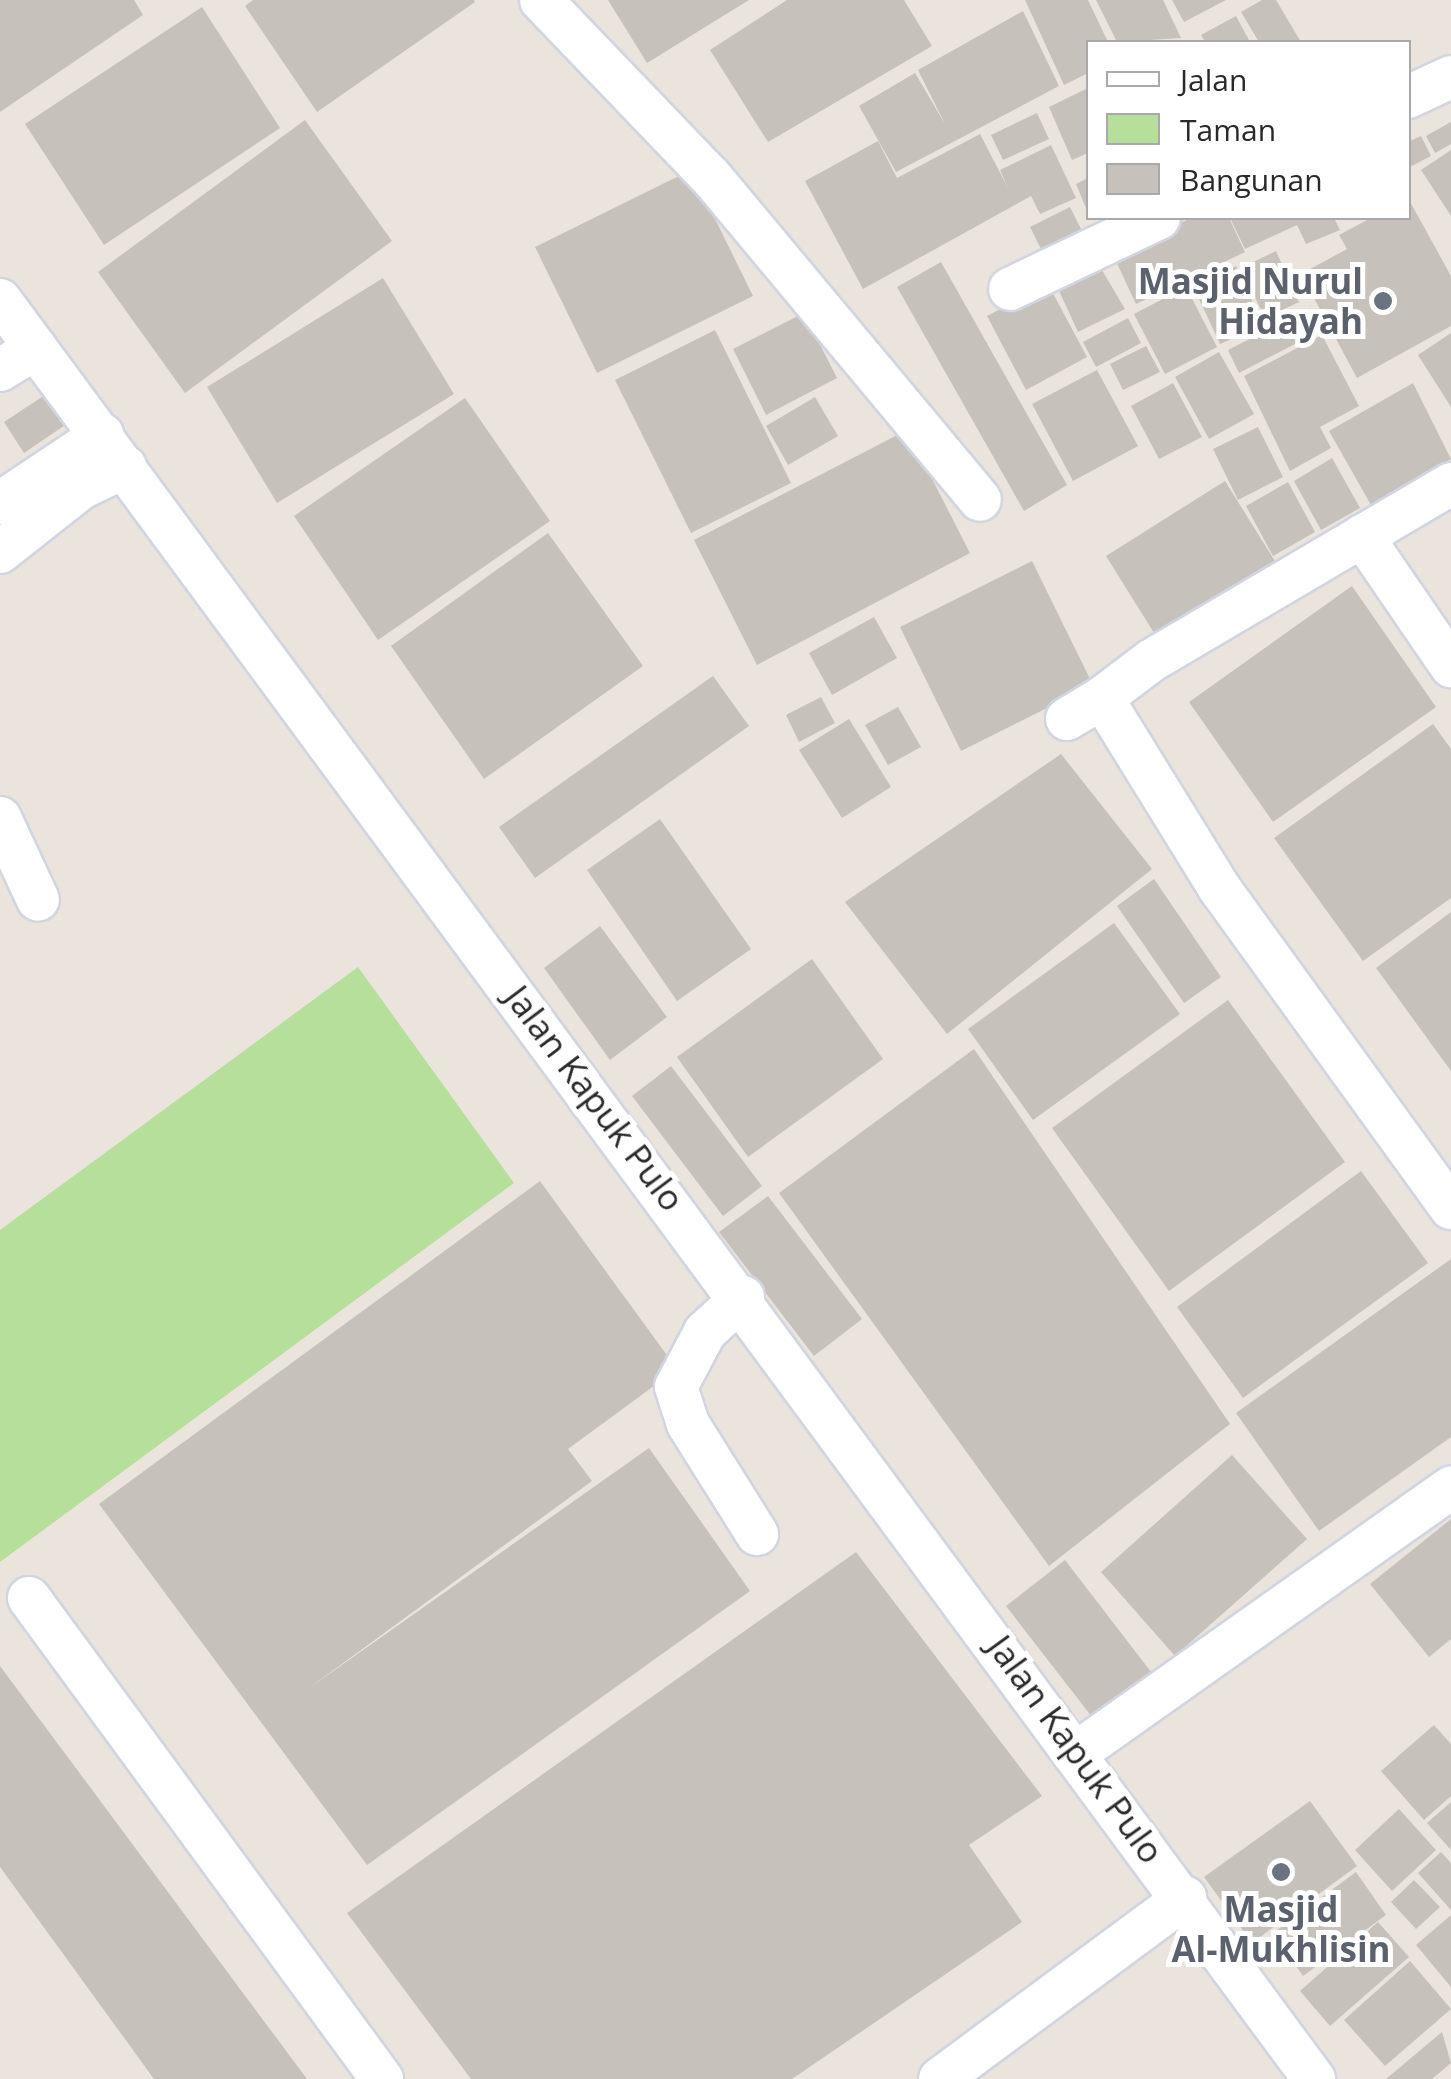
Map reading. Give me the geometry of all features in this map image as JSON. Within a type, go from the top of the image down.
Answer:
[{"type":"street","points":[[540,0],[711,176],[980,500]]},
{"type":"street","points":[[1411,97],[1451,77]]},
{"type":"street","points":[[1010,289],[1156,220]]},
{"type":"street","name":"Jalan Kapuk Pulo","points":[[0,300],[1079,1751],[1314,2079]]},
{"type":"street","points":[[0,370],[36,348]]},
{"type":"street","points":[[0,502],[113,451]]},
{"type":"street","points":[[0,552],[81,488],[113,451]]},
{"type":"street","points":[[1451,484],[1152,660],[1084,709],[1451,1208]]},
{"type":"street","points":[[1362,536],[1451,666]]},
{"type":"street","points":[[0,818],[38,900]]},
{"type":"street","points":[[742,1296],[705,1332],[676,1388],[688,1424],[756,1534]]},
{"type":"street","points":[[1079,1751],[1451,1488]]},
{"type":"street","points":[[29,1598],[382,2079]]},
{"type":"street","points":[[940,2079],[1185,1898]]},
{"type":"green space","points":[[358,967],[514,1183],[0,1562],[0,1230]]},
{"type":"building","points":[[0,0],[134,0],[143,15],[0,112]]},
{"type":"building","points":[[253,0],[475,2],[317,112],[245,6]]},
{"type":"building","points":[[608,0],[749,0],[647,63]]},
{"type":"building","points":[[787,0],[904,0],[932,46],[768,142],[710,50]]},
{"type":"building","points":[[1025,0],[1088,0],[1107,40],[1086,40],[1086,74],[1064,85]]},
{"type":"building","points":[[1096,0],[1163,0],[1181,38],[1149,40],[1116,40]]},
{"type":"building","points":[[1172,0],[1226,0],[1184,22]]},
{"type":"building","points":[[1262,0],[1276,0],[1300,40],[1258,40],[1241,12]]},
{"type":"building","points":[[202,7],[280,128],[104,245],[25,124]]},
{"type":"building","points":[[1023,11],[1059,86],[896,172],[859,106],[915,73],[945,124],[918,70]]},
{"type":"building","points":[[1236,16],[1249,40],[1204,40],[1201,35]]},
{"type":"building","points":[[1086,89],[1086,154],[1072,160],[1049,107]]},
{"type":"building","points":[[1037,113],[1049,139],[1003,160],[991,135]]},
{"type":"building","points":[[305,120],[392,241],[185,393],[98,272]]},
{"type":"building","points":[[1451,122],[1451,144],[1435,153],[1426,136]]},
{"type":"building","points":[[980,134],[1008,188],[1000,170],[1051,145],[1076,198],[1040,214],[1031,196],[863,289],[805,181],[878,141],[897,178]]},
{"type":"building","points":[[1421,136],[1431,156],[1411,166],[1411,141]]},
{"type":"building","points":[[1451,150],[1451,216],[1421,170]]},
{"type":"building","points":[[691,170],[753,296],[597,373],[535,247]]},
{"type":"building","points":[[1086,179],[1086,208],[1076,184]]},
{"type":"building","name":"Masjid Nurul Hidayah","points":[[1411,203],[1451,276],[1451,326],[1357,378],[1301,274],[1347,249],[1339,235],[1367,220],[1411,220]]},
{"type":"building","points":[[1070,207],[1087,241],[1047,261],[1030,227]]},
{"type":"building","points":[[1187,220],[1230,220],[1245,252],[1136,304],[1113,255]]},
{"type":"building","points":[[1231,220],[1335,220],[1340,230],[1306,244],[1297,225],[1245,249]]},
{"type":"building","points":[[1276,251],[1299,302],[1265,318],[1241,268]]},
{"type":"building","points":[[1096,260],[1125,309],[1078,332],[1054,280]]},
{"type":"building","points":[[941,262],[1067,485],[1024,511],[897,287]]},
{"type":"building","points":[[1236,266],[1263,325],[1220,344],[1193,286]]},
{"type":"building","points":[[383,278],[454,394],[277,503],[207,387]]},
{"type":"building","points":[[1048,284],[1087,357],[1026,390],[987,316]]},
{"type":"building","points":[[1186,287],[1217,347],[1165,374],[1134,314]]},
{"type":"building","points":[[1304,311],[1316,333],[1239,373],[1228,350]]},
{"type":"building","points":[[804,313],[837,378],[766,415],[733,349]]},
{"type":"building","points":[[1128,318],[1141,343],[1096,367],[1083,342]]},
{"type":"building","points":[[715,330],[791,483],[691,533],[615,380]]},
{"type":"building","points":[[1451,333],[1451,407],[1418,355]]},
{"type":"building","points":[[1322,335],[1359,406],[1320,427],[1331,448],[1290,471],[1244,376]]},
{"type":"building","points":[[1146,346],[1160,372],[1123,390],[1110,364]]},
{"type":"building","points":[[1219,352],[1254,414],[1209,439],[1175,377]]},
{"type":"building","points":[[1097,370],[1138,446],[1073,481],[1032,404]]},
{"type":"building","points":[[1173,383],[1202,437],[1159,459],[1131,406]]},
{"type":"building","points":[[1413,383],[1451,459],[1371,505],[1329,431]]},
{"type":"building","points":[[57,387],[77,417],[24,453],[4,422]]},
{"type":"building","points":[[815,397],[838,436],[788,465],[766,426]]},
{"type":"building","points":[[465,398],[550,521],[378,640],[294,516]]},
{"type":"building","points":[[1258,427],[1283,477],[1238,500],[1213,449]]},
{"type":"building","points":[[907,430],[970,553],[757,665],[694,540]]},
{"type":"building","points":[[1332,458],[1360,508],[1321,530],[1294,481]]},
{"type":"building","points":[[1225,481],[1283,574],[1164,649],[1106,556]]},
{"type":"building","points":[[1288,482],[1315,532],[1273,556],[1246,506]]},
{"type":"building","points":[[548,533],[643,666],[484,779],[391,646]]},
{"type":"building","points":[[1032,561],[1093,685],[961,751],[900,627]]},
{"type":"building","points":[[1352,586],[1436,707],[1273,822],[1189,702]]},
{"type":"building","points":[[874,617],[897,658],[832,695],[809,653]]},
{"type":"building","points":[[713,676],[749,726],[535,878],[499,827]]},
{"type":"building","points":[[821,697],[835,723],[799,742],[786,715]]},
{"type":"building","points":[[898,707],[921,747],[888,765],[865,725]]},
{"type":"building","points":[[849,719],[891,787],[842,818],[799,750]]},
{"type":"building","points":[[1433,724],[1451,749],[1451,898],[1363,961],[1274,838]]},
{"type":"building","points":[[1061,754],[1152,869],[947,1034],[845,902]]},
{"type":"building","points":[[660,819],[751,949],[677,1001],[587,870]]},
{"type":"building","points":[[1154,879],[1221,977],[1184,1003],[1117,906]]},
{"type":"building","points":[[1451,912],[1451,1071],[1376,968]]},
{"type":"building","points":[[1114,923],[1180,1014],[1033,1120],[968,1029]]},
{"type":"building","points":[[600,926],[667,1017],[610,1060],[544,968]]},
{"type":"building","points":[[812,959],[883,1059],[748,1157],[677,1057]]},
{"type":"building","points":[[1228,1000],[1345,1162],[1169,1291],[1052,1128]]},
{"type":"building","points":[[974,1049],[1230,1424],[1049,1566],[779,1193]]},
{"type":"building","points":[[671,1066],[762,1186],[723,1216],[632,1096]]},
{"type":"building","points":[[1361,1171],[1428,1263],[1243,1398],[1177,1307]]},
{"type":"building","points":[[540,1181],[677,1369],[568,1449],[592,1481],[305,1691],[649,1448],[750,1591],[367,1865],[99,1504]]},
{"type":"building","points":[[768,1196],[862,1319],[814,1356],[719,1232]]},
{"type":"building","points":[[1451,1259],[1451,1437],[1319,1531],[1236,1413]]},
{"type":"building","points":[[1232,1455],[1307,1539],[1175,1656],[1101,1572]]},
{"type":"building","points":[[1451,1519],[1451,1639],[1429,1657],[1370,1584]]},
{"type":"building","points":[[856,1552],[1042,1796],[969,1845],[1022,1922],[792,2079],[471,2079],[347,1913]]},
{"type":"building","points":[[1065,1560],[1158,1681],[1099,1726],[1006,1606]]},
{"type":"building","points":[[0,1666],[307,2079],[154,2079],[0,1867]]},
{"type":"building","points":[[1434,1725],[1451,1744],[1451,1796],[1424,1820],[1381,1771]]},
{"type":"building","name":"Masjid Al-Mukhlisin","points":[[1310,1801],[1357,1866],[1252,1943],[1204,1877]]},
{"type":"building","points":[[1451,1802],[1451,1850],[1427,1823]]},
{"type":"building","points":[[1399,1809],[1436,1850],[1392,1891],[1355,1850]]},
{"type":"building","points":[[1441,1852],[1451,1863],[1451,1910],[1418,1873]]},
{"type":"building","points":[[1356,1872],[1386,1915],[1303,1976],[1273,1933]]},
{"type":"building","points":[[1414,1880],[1440,1907],[1416,1929],[1391,1902]]},
{"type":"building","points":[[1451,1915],[1451,1987],[1416,1945]]},
{"type":"building","points":[[1378,1922],[1409,1957],[1330,2026],[1300,1991]]},
{"type":"building","points":[[1410,1961],[1451,2009],[1385,2066],[1344,2020]]},
{"type":"building","points":[[1442,2032],[1451,2063],[1432,2079],[1386,2079]]},
{"type":"place","name":"Masjid Nurul Hidayah","points":[[1383,301]]},
{"type":"place","name":"Masjid Al-Mukhlisin","points":[[1281,1872]]}]
